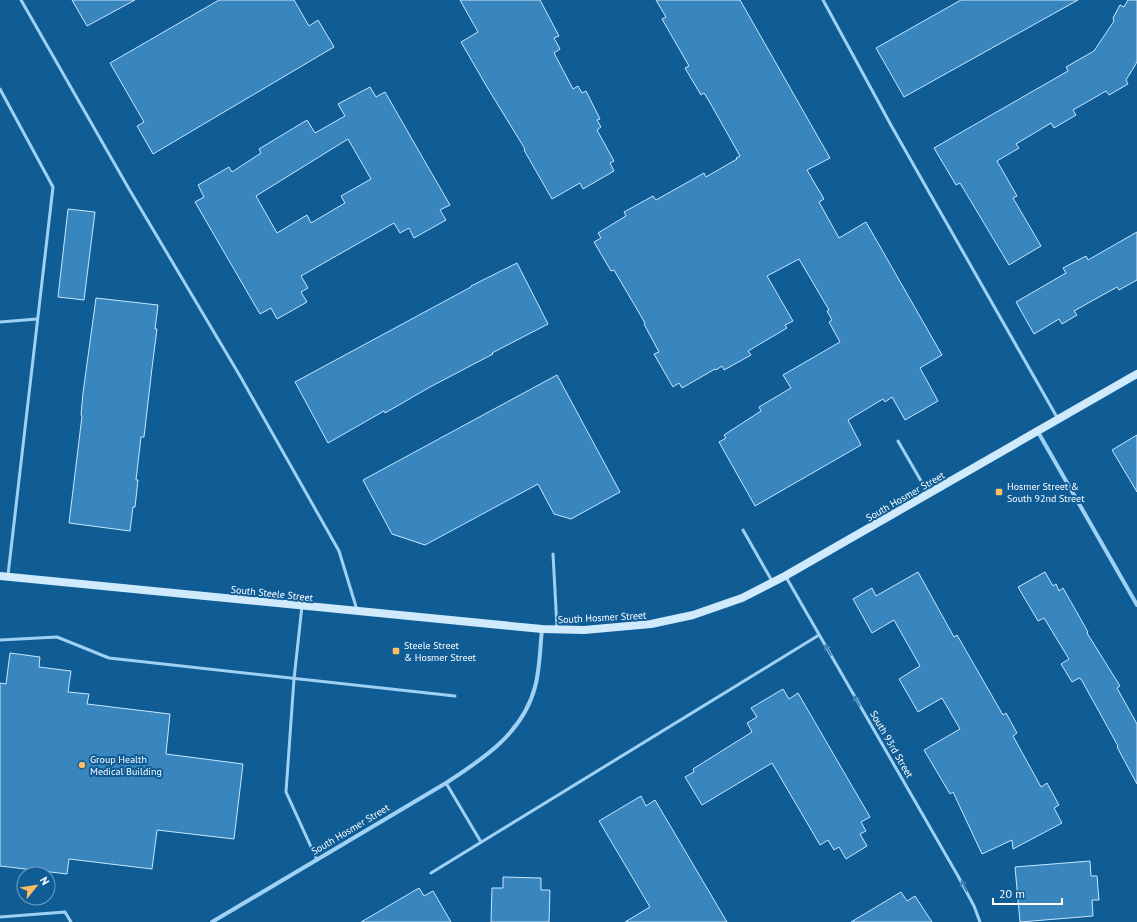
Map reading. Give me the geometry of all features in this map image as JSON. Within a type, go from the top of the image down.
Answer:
[{"type":"main road","name":"South Hosmer Street","points":[[542,630],[584,630],[651,624],[693,615],[742,598],[785,576],[1137,374]]},
{"type":"main road","name":"South Steele Street","points":[[4,577],[542,630]]},
{"type":"street","points":[[1038,432],[1137,604]]},
{"type":"street","name":"South Hosmer Street","points":[[212,922],[446,784],[481,760],[498,746],[521,720],[530,704],[536,685],[542,630]]},
{"type":"lane","points":[[21,0],[129,189],[240,376],[339,551],[357,612]]},
{"type":"lane","points":[[823,0],[892,127],[1058,420]]},
{"type":"lane","points":[[0,89],[53,187],[4,577]]},
{"type":"lane","points":[[0,322],[37,319]]},
{"type":"lane","points":[[898,441],[929,494]]},
{"type":"lane","points":[[743,530],[773,582]]},
{"type":"lane","points":[[553,554],[557,630]]},
{"type":"lane","name":"South 93rd Street","points":[[785,576],[958,876],[974,906],[980,922]]},
{"type":"lane","points":[[302,606],[294,679],[286,792],[317,860]]},
{"type":"lane","points":[[430,873],[819,635]]},
{"type":"lane","points":[[0,640],[57,637],[109,658],[455,696]]},
{"type":"lane","points":[[446,784],[481,842]]},
{"type":"lane","points":[[0,917],[65,912],[71,922]]},
{"type":"building","points":[[72,0],[135,0],[87,26]]},
{"type":"building","points":[[219,0],[294,0],[309,26],[318,20],[334,47],[153,154],[137,126],[144,122],[110,63]]},
{"type":"building","points":[[460,0],[540,0],[559,36],[554,38],[560,49],[554,53],[573,89],[578,86],[582,93],[586,91],[600,119],[597,120],[601,127],[597,130],[614,161],[610,163],[614,171],[583,189],[580,183],[552,199],[524,150],[525,149],[461,42],[478,32]]},
{"type":"building","points":[[656,0],[740,0],[830,158],[807,170],[824,199],[819,202],[839,238],[866,222],[942,355],[920,368],[938,401],[905,420],[892,397],[885,402],[883,399],[848,420],[861,445],[755,506],[719,442],[726,438],[724,435],[761,411],[759,407],[791,388],[783,375],[840,342],[829,322],[832,320],[827,311],[829,310],[799,259],[767,276],[793,321],[785,325],[787,328],[748,351],[751,355],[724,370],[722,366],[716,370],[715,369],[682,388],[679,383],[673,387],[654,354],[659,352],[644,324],[645,323],[614,270],[611,271],[594,242],[601,238],[598,233],[626,216],[624,212],[653,196],[656,200],[704,173],[706,177],[740,156],[704,93],[701,95],[685,68],[689,66],[662,19],[666,17]]},
{"type":"building","points":[[961,0],[1078,0],[904,97],[876,48]]},
{"type":"building","points":[[1128,0],[1137,0],[1137,62],[1126,80],[1128,84],[1109,95],[1106,91],[1073,110],[1076,115],[1054,128],[1051,123],[1016,144],[1019,148],[997,161],[1017,196],[1013,198],[1041,246],[1009,265],[960,183],[956,185],[934,148],[1068,71],[1066,67],[1094,51],[1114,21],[1113,18],[1120,5],[1124,7]]},
{"type":"building","points":[[370,87],[376,97],[385,92],[450,205],[440,210],[446,220],[414,238],[409,228],[400,233],[394,223],[301,276],[308,288],[301,292],[307,302],[277,319],[271,308],[260,314],[195,202],[204,197],[198,185],[229,167],[232,172],[261,153],[259,149],[307,120],[315,133],[345,116],[338,104]],"holes":[[[348,139],[371,179],[341,196],[345,203],[311,223],[307,215],[277,233],[256,196]]]},
{"type":"building","points":[[68,209],[95,212],[84,300],[58,297]]},
{"type":"building","points":[[1137,232],[1137,280],[1119,290],[1117,287],[1074,311],[1077,315],[1062,324],[1059,319],[1034,334],[1016,302],[1066,273],[1063,268],[1086,256],[1088,260]]},
{"type":"building","points":[[517,263],[548,324],[492,353],[493,354],[430,387],[385,413],[384,411],[328,443],[295,382],[471,286]]},
{"type":"building","points":[[96,298],[158,305],[155,329],[157,329],[144,437],[141,437],[136,480],[138,480],[135,507],[133,507],[130,531],[69,523],[82,416],[83,393]]},
{"type":"building","points":[[557,375],[620,492],[571,519],[554,514],[538,484],[425,545],[392,534],[363,480]]},
{"type":"building","points":[[1137,435],[1137,492],[1112,450]]},
{"type":"building","points":[[918,572],[954,637],[957,635],[1003,715],[1006,713],[1017,733],[1013,736],[1041,787],[1047,783],[1059,805],[1054,808],[1062,823],[1013,849],[1012,840],[982,854],[953,792],[950,794],[924,750],[960,729],[942,698],[918,712],[899,679],[920,666],[894,620],[872,633],[853,599],[872,588],[876,596]]},
{"type":"building","points":[[1045,572],[1053,586],[1056,584],[1059,591],[1063,588],[1088,632],[1087,633],[1120,686],[1117,688],[1137,724],[1137,784],[1081,679],[1079,678],[1072,682],[1061,664],[1069,659],[1044,618],[1038,621],[1018,587]]},
{"type":"building","name":"Group Health Medical Building","points":[[10,653],[40,657],[39,667],[71,671],[68,692],[89,694],[87,704],[170,714],[166,754],[243,764],[234,839],[157,830],[152,869],[69,859],[67,874],[56,873],[56,866],[16,866],[16,868],[0,866],[0,683],[6,684]]},
{"type":"building","points":[[783,689],[789,699],[798,693],[870,817],[861,822],[866,831],[860,834],[867,846],[846,859],[839,847],[834,850],[828,840],[820,845],[772,763],[702,805],[685,777],[694,772],[693,769],[752,732],[747,723],[757,717],[751,708]]},
{"type":"building","points":[[641,796],[646,806],[655,800],[727,922],[625,922],[650,907],[599,821]]},
{"type":"building","points":[[1090,861],[1091,876],[1097,876],[1099,900],[1092,900],[1093,916],[1020,922],[1015,867]]},
{"type":"building","points":[[503,877],[541,878],[541,890],[550,890],[549,922],[491,922],[492,888],[503,888]]},
{"type":"building","points":[[419,888],[424,896],[433,891],[451,922],[361,922]]},
{"type":"building","points":[[901,892],[907,901],[915,896],[932,922],[851,922]]},
{"type":"place","name":"Hosmer Street & South 92nd Street","points":[[999,492]]},
{"type":"place","name":"Steele Street & Hosmer Street","points":[[396,651]]},
{"type":"place","name":"Group Health Medical Building","points":[[82,765]]}]
